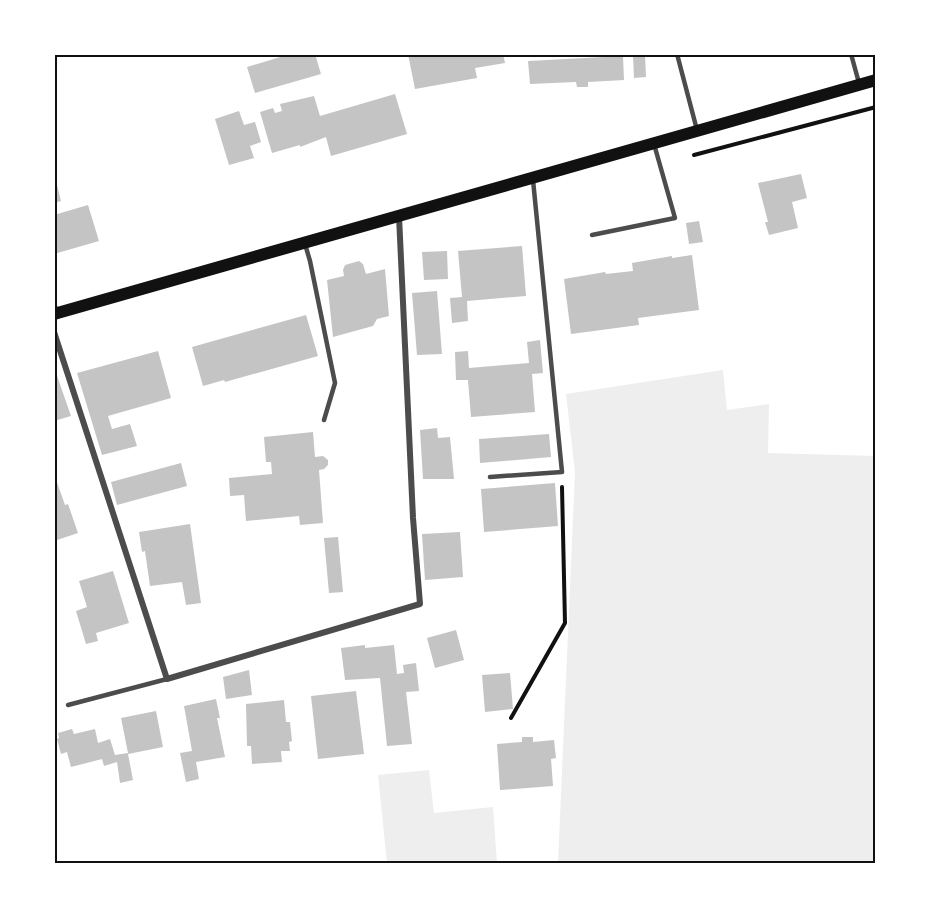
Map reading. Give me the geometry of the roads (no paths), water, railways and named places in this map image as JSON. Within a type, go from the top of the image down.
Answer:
[{"type":"main road","points":[[55,310],[399,216],[876,80]]},
{"type":"street","points":[[54,333],[167,679],[420,604],[413,518],[399,216]]},
{"type":"lane","points":[[677,54],[697,132]]},
{"type":"lane","points":[[851,54],[860,85]]},
{"type":"lane","points":[[592,235],[675,218],[654,144]]},
{"type":"lane","points":[[490,477],[562,472],[533,177]]},
{"type":"lane","points":[[304,242],[310,261],[335,384],[324,420]]},
{"type":"lane","points":[[68,705],[167,679]]}]
